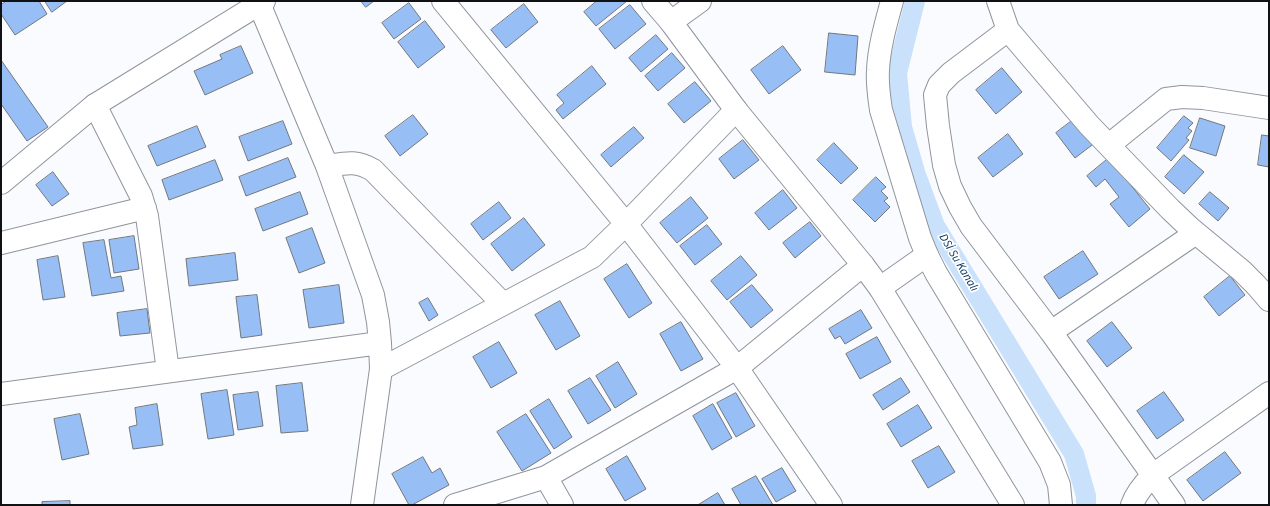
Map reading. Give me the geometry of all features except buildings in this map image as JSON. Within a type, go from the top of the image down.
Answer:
[{"type":"street","points":[[444,1],[626,224],[737,368],[826,503]]},
{"type":"street","points":[[653,1],[671,22],[736,110],[863,265],[880,288],[1013,505]]},
{"type":"street","points":[[671,22],[700,1]]},
{"type":"street","points":[[892,1],[881,48],[878,70],[878,91],[881,110],[920,238],[927,255],[1050,462],[1059,485],[1061,505]]},
{"type":"street","points":[[998,1],[1008,30],[1089,125],[1170,209],[1196,233],[1242,271],[1269,300]]},
{"type":"street","points":[[1,183],[95,105],[260,2],[327,166],[373,295],[378,322],[381,369],[362,505]]},
{"type":"street","points":[[1008,30],[951,73],[939,84],[935,95],[938,126],[944,165],[950,186],[971,226],[1051,332],[1174,505]]},
{"type":"street","points":[[1109,145],[1166,99],[1182,97],[1203,98],[1269,108]]},
{"type":"street","points":[[95,105],[141,196],[145,208],[168,371]]},
{"type":"street","points":[[381,369],[592,257],[736,110]]},
{"type":"street","points":[[327,166],[352,162],[365,165],[373,170],[503,304]]},
{"type":"street","points":[[1,243],[145,208]]},
{"type":"street","points":[[1051,332],[1196,233]]},
{"type":"street","points":[[880,288],[927,255]]},
{"type":"street","points":[[455,505],[546,477],[737,368],[863,265]]},
{"type":"street","points":[[1,394],[380,343]]},
{"type":"street","points":[[1132,505],[1135,497],[1144,484],[1153,475],[1269,393]]},
{"type":"street","points":[[546,477],[562,505]]},
{"type":"waterway","name":"DSİ Su Kanalı","points":[[915,1],[897,73],[902,127],[916,175],[935,226],[1074,454],[1086,496],[1086,505]]}]
